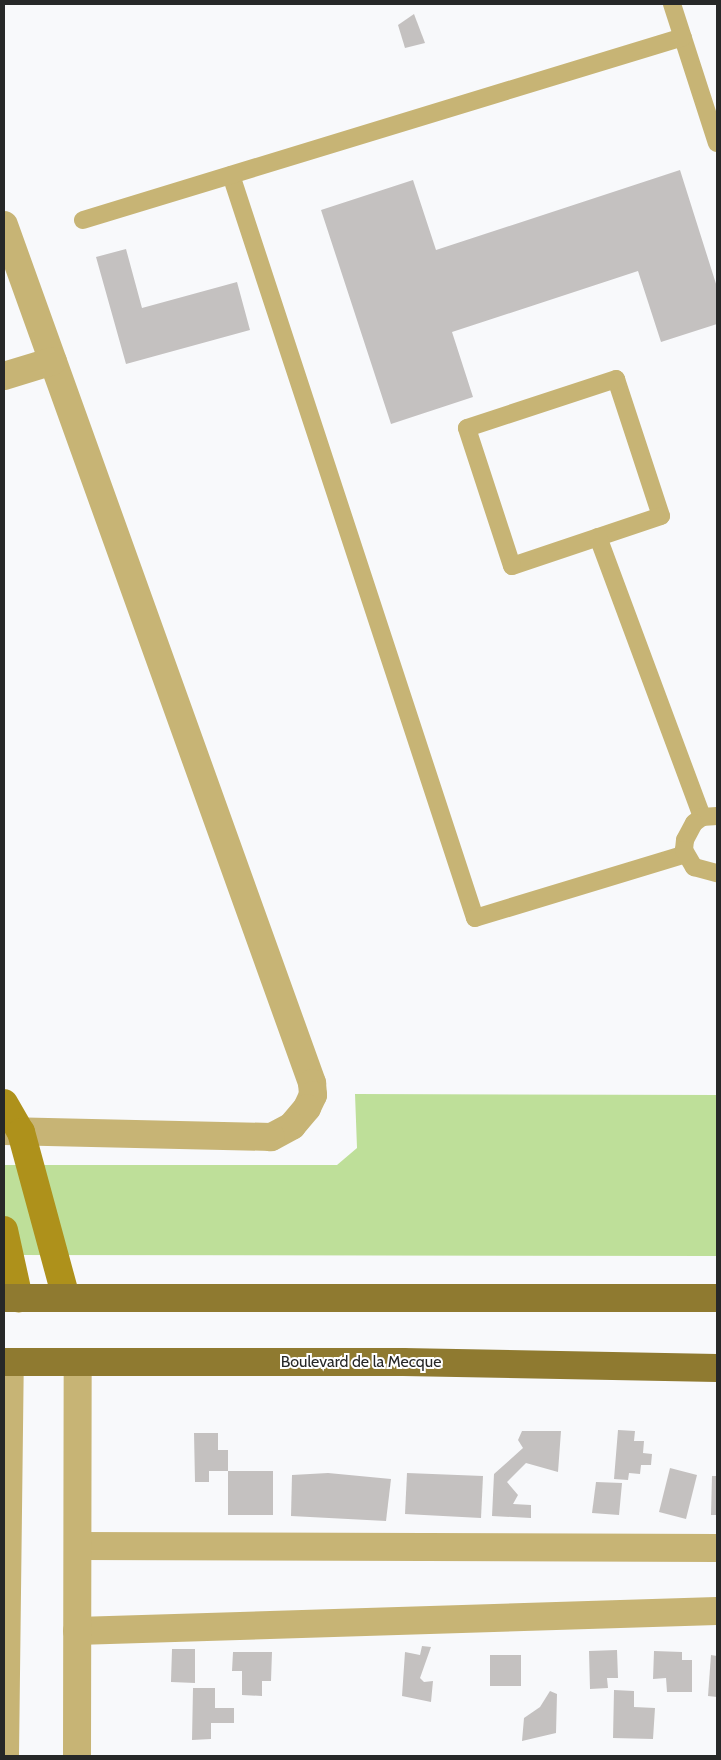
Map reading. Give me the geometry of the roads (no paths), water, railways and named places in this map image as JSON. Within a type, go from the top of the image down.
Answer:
[{"type":"main road","points":[[11,1298],[717,1298]]},
{"type":"main road","name":"Boulevard de la Mecque","points":[[7,1362],[402,1362],[717,1368]]},
{"type":"street","points":[[4,225],[312,1083],[313,1095],[308,1108],[292,1126],[271,1137],[12,1132]]},
{"type":"street","points":[[4,376],[53,362]]},
{"type":"street","points":[[4,1104],[66,1298]]},
{"type":"street","points":[[4,1230],[11,1298]]},
{"type":"street","points":[[5,1756],[7,1362]]},
{"type":"street","points":[[77,1756],[78,1362]]},
{"type":"street","points":[[78,1546],[717,1548]]},
{"type":"street","points":[[77,1631],[717,1611]]},
{"type":"lane","points":[[672,4],[717,143]]},
{"type":"lane","points":[[83,220],[683,38]]},
{"type":"lane","points":[[231,175],[475,918],[686,854]]},
{"type":"lane","points":[[616,378],[661,516],[598,537],[512,566],[467,428],[616,378]]},
{"type":"lane","points":[[598,537],[710,817],[688,830],[685,840],[686,854],[694,867],[717,873]]}]
